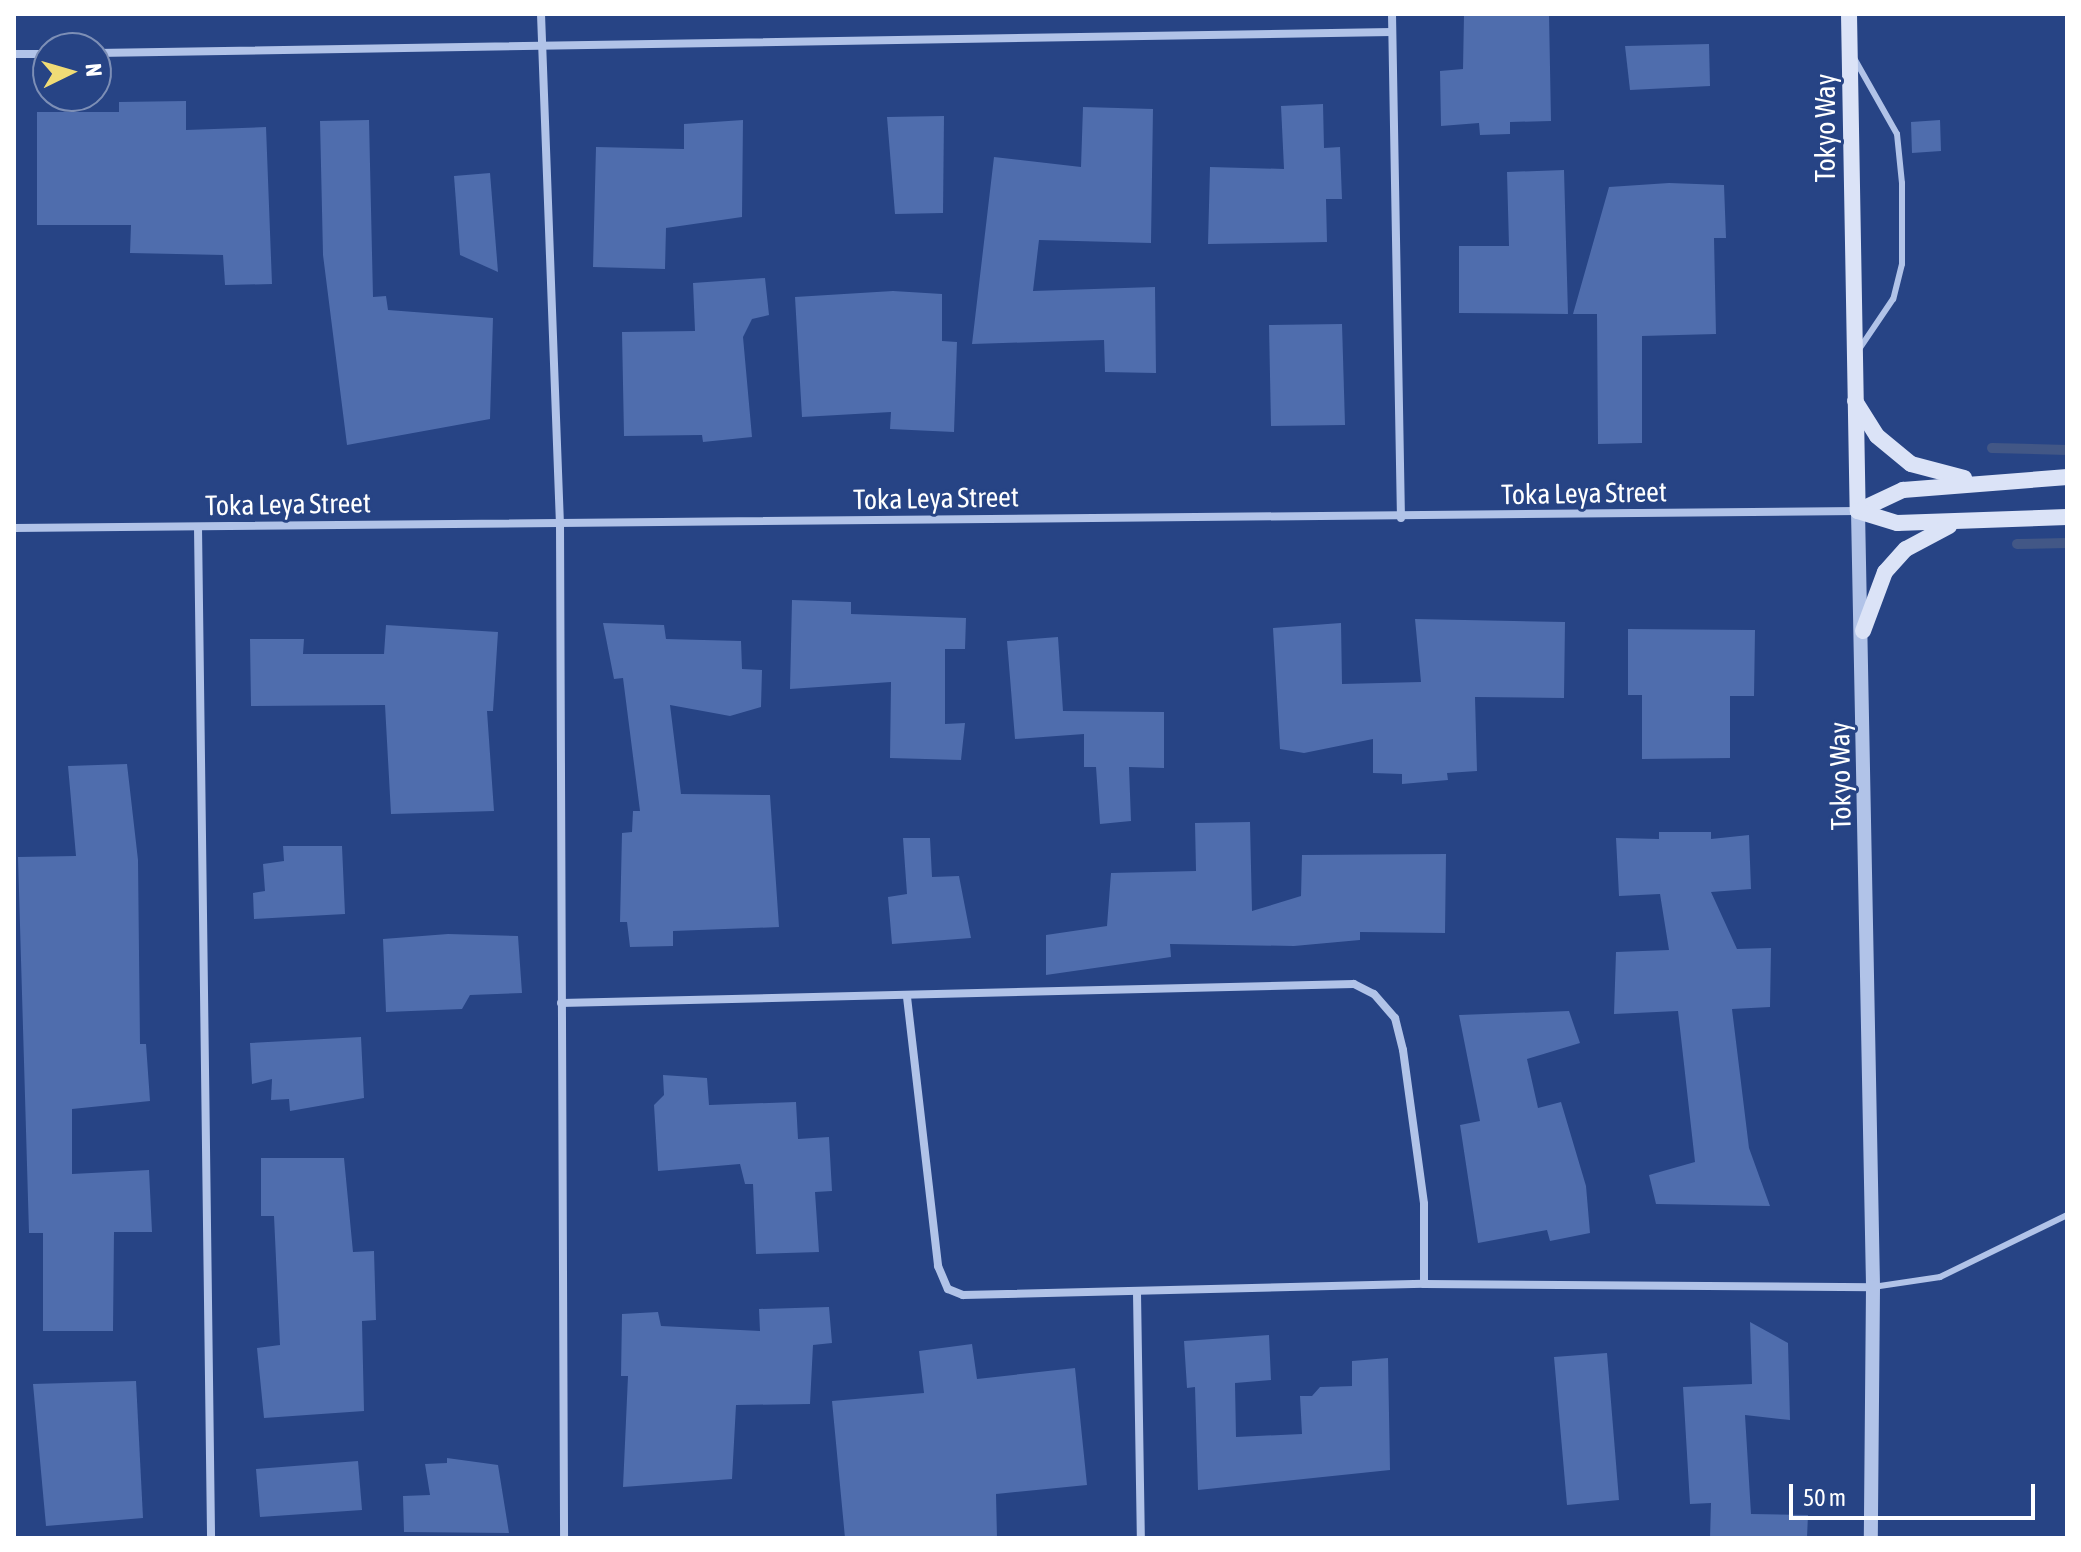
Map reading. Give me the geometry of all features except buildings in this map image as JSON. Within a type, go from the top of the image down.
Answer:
[{"type":"main road","name":"Tokyo Way","points":[[1849,14],[1858,511]]},
{"type":"main road","points":[[1854,400],[1877,436],[1911,464],[1953,478],[2067,477]]},
{"type":"main road","points":[[1858,511],[1903,490],[1998,479]]},
{"type":"main road","points":[[1858,511],[1897,523],[2067,517]]},
{"type":"main road","points":[[1863,631],[1885,572],[1906,549],[1962,521]]},
{"type":"street","points":[[541,14],[560,524],[564,1538]]},
{"type":"street","points":[[1392,14],[1401,518]]},
{"type":"street","points":[[112,53],[1392,32]]},
{"type":"street","name":"Toka Leya Street","points":[[14,528],[1401,518],[1858,511]]},
{"type":"street","name":"Tokyo Way","points":[[1858,511],[1863,631],[1873,1287],[1871,1538]]},
{"type":"street","points":[[198,527],[211,1538]]},
{"type":"street","points":[[561,1003],[907,997],[1320,981],[1374,994],[1395,1018],[1403,1050],[1424,1204],[1424,1284]]},
{"type":"street","points":[[907,997],[938,1266],[948,1289],[995,1296],[1424,1284],[1873,1287]]},
{"type":"street","points":[[1137,1293],[1141,1538]]},
{"type":"lane","points":[[1850,52],[1897,134],[1902,183],[1902,264],[1893,299],[1853,357]]},
{"type":"lane","points":[[1873,1287],[1940,1277],[2067,1215]]},
{"type":"waterway","points":[[1992,448],[2067,450]]},
{"type":"waterway","points":[[2017,544],[2067,543]]}]
